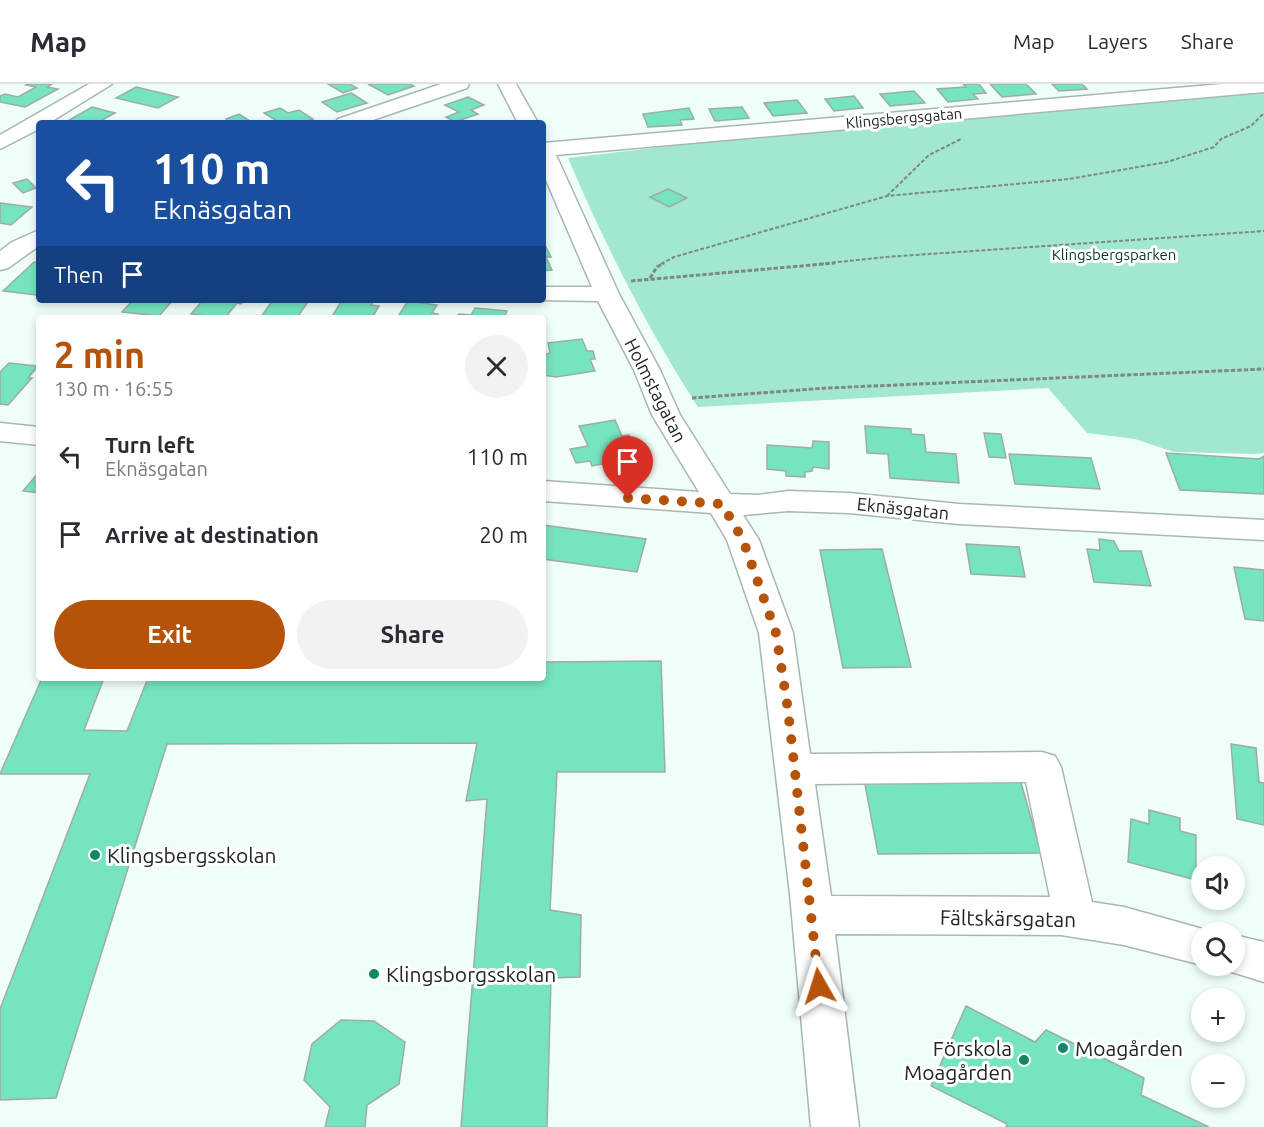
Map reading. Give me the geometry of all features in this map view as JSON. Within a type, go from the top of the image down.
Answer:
[{"type":"street","points":[[40,120],[103,84]]},
{"type":"street","points":[[354,120],[460,84]]},
{"type":"street","points":[[507,84],[526,120]]},
{"type":"street","name":"Klingsbergsgatan","points":[[546,150],[1264,86]]},
{"type":"street","points":[[0,143],[36,122]]},
{"type":"street","name":"Holmstagatan","points":[[546,157],[607,294],[666,415],[743,540],[776,633],[795,769],[835,1127]]},
{"type":"street","points":[[0,263],[35,241]]},
{"type":"street","points":[[546,294],[607,294]]},
{"type":"street","points":[[0,432],[36,436]]},
{"type":"street","name":"Eknäsgatan","points":[[546,491],[722,504],[758,505],[788,501],[849,503],[959,514],[1264,530]]},
{"type":"street","points":[[795,769],[1042,767],[1076,918]]},
{"type":"street","name":"Fältskärsgatan","points":[[812,915],[1076,918],[1124,926],[1191,943]]},
{"type":"street","points":[[1245,957],[1264,962]]},
{"type":"path","points":[[650,278],[657,267],[674,257],[887,196],[1069,179],[1167,162],[1214,147],[1221,139],[1251,126],[1264,113]]},
{"type":"path","points":[[887,196],[929,155],[971,134]]},
{"type":"path","points":[[629,281],[750,268],[838,264],[886,257],[1264,231]]},
{"type":"path","points":[[683,398],[827,388],[1264,369]]},
{"type":"green space","name":"Klingsbergsparken","points":[[1264,92],[1264,453],[1254,454],[1174,452],[1135,439],[1087,433],[1048,388],[698,407],[661,347],[628,286],[568,158],[729,139]]},
{"type":"building","points":[[52,84],[47,87],[58,89],[25,107],[0,102],[0,96],[5,94],[18,97],[36,87],[26,85]]},
{"type":"building","points":[[328,84],[350,84],[357,88],[343,93]]},
{"type":"building","points":[[368,84],[410,84],[414,86],[388,95]]},
{"type":"building","points":[[963,84],[979,84],[986,93],[973,94],[978,99],[948,102],[937,89],[966,87]]},
{"type":"building","points":[[990,84],[1026,84],[1036,94],[1002,97]]},
{"type":"building","points":[[1052,84],[1082,84],[1087,89],[1059,91]]},
{"type":"building","points":[[136,87],[178,97],[158,108],[116,98]]},
{"type":"building","points":[[914,91],[925,103],[890,106],[880,94]]},
{"type":"building","points":[[351,93],[367,103],[337,112],[322,102]]},
{"type":"building","points":[[854,96],[863,108],[834,111],[825,99]]},
{"type":"building","points":[[468,97],[484,105],[471,110],[478,114],[461,120],[451,120],[446,117],[459,112],[445,105]]},
{"type":"building","points":[[797,100],[807,113],[773,116],[764,103]]},
{"type":"building","points":[[92,107],[115,113],[102,120],[69,120]]},
{"type":"building","points":[[742,107],[749,118],[715,121],[709,109]]},
{"type":"building","points":[[280,108],[288,113],[299,110],[313,119],[275,120],[264,113]]},
{"type":"building","points":[[689,108],[694,119],[680,120],[682,125],[648,127],[643,114]]},
{"type":"building","points":[[239,114],[248,120],[228,120],[226,119]]},
{"type":"building","points":[[27,179],[36,188],[23,193],[13,183]]},
{"type":"building","points":[[668,189],[687,198],[669,207],[650,197]]},
{"type":"building","points":[[0,203],[32,207],[11,225],[0,223]]},
{"type":"building","points":[[546,247],[551,257],[546,257]]},
{"type":"building","points":[[546,257],[552,270],[546,271]]},
{"type":"building","points":[[34,262],[36,262],[36,295],[3,291]]},
{"type":"building","points":[[130,303],[170,303],[160,315],[122,312]]},
{"type":"building","points":[[200,303],[237,303],[227,315],[191,314]]},
{"type":"building","points":[[271,303],[307,303],[299,315],[262,315]]},
{"type":"building","points":[[340,303],[372,303],[371,305],[379,306],[374,315],[333,315]]},
{"type":"building","points":[[407,303],[437,305],[432,313],[438,315],[399,315]]},
{"type":"building","points":[[475,308],[507,311],[505,315],[471,315]]},
{"type":"building","points":[[582,339],[587,351],[593,351],[595,359],[590,359],[595,371],[556,377],[546,375],[546,354],[550,353],[548,343]]},
{"type":"building","points":[[9,363],[36,366],[28,378],[32,378],[8,405],[0,404],[0,372]]},
{"type":"building","points":[[615,420],[622,436],[629,435],[632,441],[627,442],[634,458],[592,466],[590,461],[576,463],[570,449],[588,446],[579,426]]},
{"type":"building","points":[[865,426],[911,429],[911,434],[924,435],[926,452],[956,454],[959,483],[890,478],[888,454],[867,453]]},
{"type":"building","points":[[984,433],[1001,434],[1006,458],[989,457]]},
{"type":"building","points":[[813,441],[829,442],[829,469],[813,467],[812,471],[805,472],[805,477],[786,476],[786,471],[767,469],[767,445],[812,448]]},
{"type":"building","points":[[1166,453],[1259,459],[1264,456],[1264,494],[1180,490]]},
{"type":"building","points":[[1009,454],[1091,458],[1100,489],[1015,484]]},
{"type":"building","points":[[36,476],[36,493],[23,491]]},
{"type":"building","points":[[546,525],[646,539],[637,572],[546,559]]},
{"type":"building","points":[[1099,539],[1114,541],[1119,551],[1141,551],[1151,586],[1094,582],[1087,549],[1100,550]]},
{"type":"building","points":[[966,544],[1019,547],[1025,577],[971,574]]},
{"type":"building","points":[[882,549],[911,667],[843,668],[820,550]]},
{"type":"building","points":[[1234,567],[1264,570],[1264,621],[1245,619]]},
{"type":"building","name":"Klingsbergsskolan","points":[[661,661],[665,772],[557,772],[550,910],[581,915],[580,977],[551,978],[547,1127],[461,1127],[487,799],[466,801],[477,743],[167,744],[56,1098],[0,1100],[0,1009],[90,774],[0,774],[41,681],[103,681],[84,730],[127,731],[147,681],[546,681],[546,662]]},
{"type":"building","points":[[1231,744],[1256,748],[1259,782],[1264,783],[1264,825],[1237,819]]},
{"type":"building","points":[[864,779],[1020,779],[1041,853],[878,854]]},
{"type":"building","points":[[1149,810],[1180,818],[1180,831],[1196,835],[1196,856],[1191,856],[1191,879],[1128,862],[1131,819],[1149,824]]},
{"type":"building","name":"Förskola Moagården","points":[[966,1006],[1035,1042],[1046,1030],[1144,1078],[1141,1095],[1209,1127],[1006,1127],[1007,1124],[931,1086]]},
{"type":"building","points":[[341,1020],[374,1021],[405,1042],[399,1084],[367,1105],[365,1127],[325,1127],[330,1107],[304,1080],[312,1044]]},
{"type":"place","name":"Klingsbergsskolan","points":[[95,855]]},
{"type":"place","name":"Klingsborgsskolan","points":[[374,974]]},
{"type":"place","name":"Moagården","points":[[1063,1048]]},
{"type":"place","name":"Förskola Moagården","points":[[1024,1060]]},
{"type":"route","points":[[628,498],[722,504],[749,555],[776,633],[788,710],[819,986]]}]
